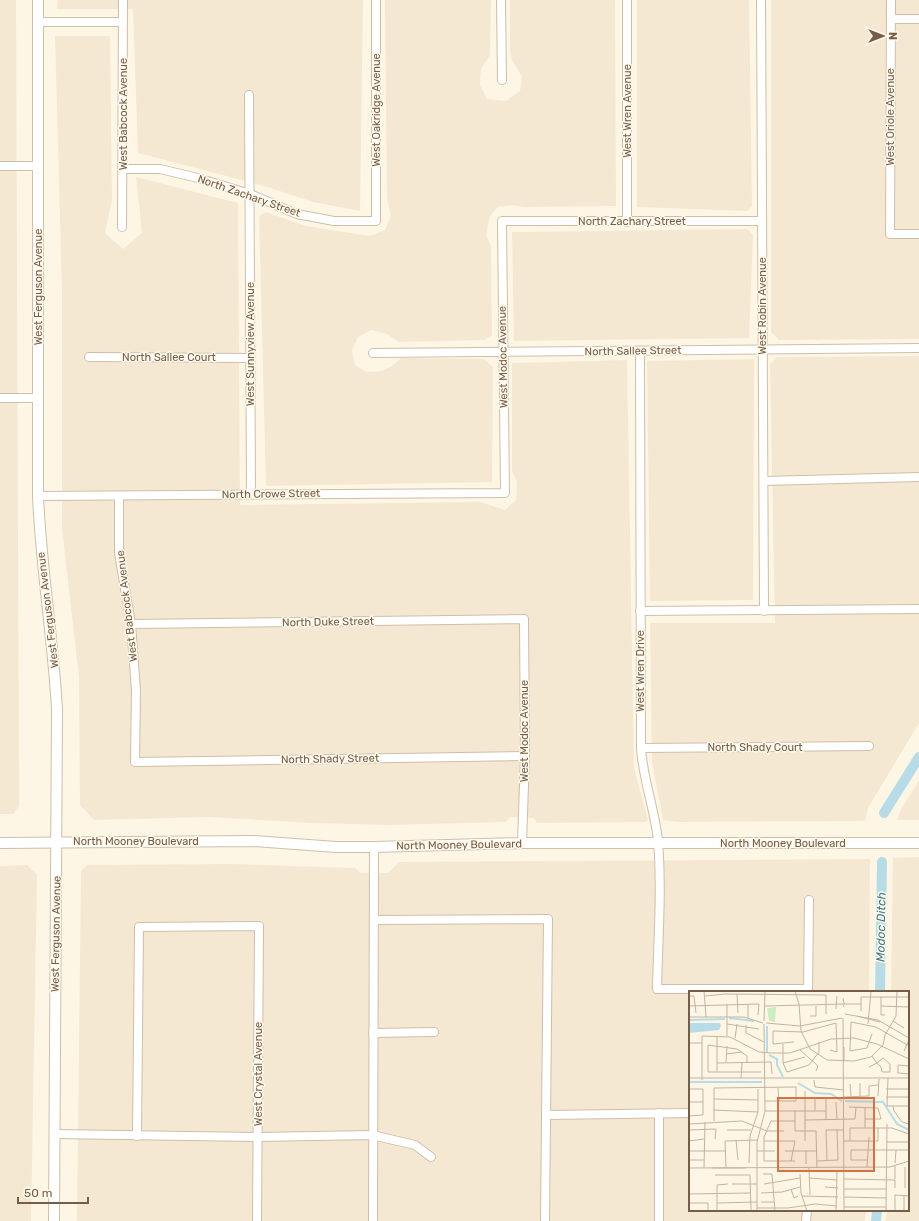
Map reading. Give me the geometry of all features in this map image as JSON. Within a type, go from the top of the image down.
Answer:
[{"type":"street","name":"West Ferguson Avenue","points":[[38,0],[38,496],[40,540],[56,686],[57,842],[54,1221]]},
{"type":"street","name":"West Babcock Avenue","points":[[122,227],[123,0]]},
{"type":"street","name":"West Oakridge Avenue","points":[[376,0],[376,221]]},
{"type":"street","points":[[502,0],[502,80]]},
{"type":"street","name":"West Wren Avenue","points":[[627,0],[627,222]]},
{"type":"street","name":"West Robin Avenue","points":[[761,0],[764,612]]},
{"type":"street","name":"West Oriole Avenue","points":[[891,0],[890,234],[919,234]]},
{"type":"street","points":[[891,19],[919,19]]},
{"type":"street","points":[[38,22],[123,22]]},
{"type":"street","name":"West Sunnyview Avenue","points":[[249,95],[251,494]]},
{"type":"street","points":[[0,166],[37,166]]},
{"type":"street","name":"North Zachary Street","points":[[122,169],[160,168],[250,194],[297,214],[334,221],[376,221]]},
{"type":"street","name":"North Zachary Street","points":[[502,221],[627,222],[761,220]]},
{"type":"street","name":"West Modoc Avenue","points":[[502,221],[505,493]]},
{"type":"street","points":[[762,349],[919,348]]},
{"type":"street","name":"North Sallee Street","points":[[503,353],[762,349]]},
{"type":"street","name":"West Wren Drive","points":[[640,352],[641,748],[645,783],[653,809],[658,844],[657,988],[808,990]]},
{"type":"street","points":[[373,353],[503,353]]},
{"type":"street","name":"North Sallee Court","points":[[89,357],[250,358]]},
{"type":"street","points":[[0,398],[39,398]]},
{"type":"street","points":[[764,481],[919,477]]},
{"type":"street","name":"North Crowe Street","points":[[38,496],[119,497],[251,494],[505,493]]},
{"type":"street","name":"West Babcock Avenue","points":[[119,497],[119,553],[131,624],[136,690],[135,762]]},
{"type":"street","points":[[640,612],[764,612],[919,609]]},
{"type":"street","name":"West Modoc Avenue","points":[[522,843],[525,756],[524,619]]},
{"type":"street","name":"North Duke Street","points":[[131,624],[524,619]]},
{"type":"street","name":"North Shady Court","points":[[641,748],[868,746]]},
{"type":"street","name":"North Shady Street","points":[[135,762],[525,756]]},
{"type":"street","name":"North Mooney Boulevard","points":[[0,843],[254,841],[336,847],[522,843],[919,843]]},
{"type":"street","points":[[372,1221],[374,847]]},
{"type":"street","points":[[808,990],[809,900]]},
{"type":"street","points":[[374,920],[548,919],[545,1221]]},
{"type":"street","name":"West Crystal Avenue","points":[[137,1136],[139,927],[259,926],[257,1221]]},
{"type":"street","points":[[373,1033],[434,1032]]},
{"type":"street","points":[[546,1115],[689,1113]]},
{"type":"street","points":[[659,1114],[659,1221]]},
{"type":"street","points":[[54,1134],[257,1137],[372,1135],[415,1145],[431,1157]]},
{"type":"street","points":[[806,1221],[807,1211]]},
{"type":"shaded area","points":[[0,0],[16,0],[19,806],[13,814],[0,814]]},
{"type":"shaded area","points":[[58,0],[363,0],[360,211],[313,202],[261,185],[138,153],[133,9],[57,9]]},
{"type":"shaded area","points":[[385,0],[491,0],[490,55],[481,69],[480,85],[487,99],[506,101],[520,91],[522,77],[512,60],[510,52],[510,0],[615,0],[616,206],[524,207],[512,205],[498,207],[490,216],[486,235],[491,246],[492,335],[485,340],[399,342],[387,334],[371,330],[358,337],[352,350],[355,365],[366,372],[382,371],[392,366],[401,358],[484,359],[493,367],[492,482],[266,486],[259,216],[266,212],[306,226],[370,236],[385,230],[391,215],[387,199]]},
{"type":"shaded area","points":[[637,0],[749,0],[752,206],[747,211],[637,207]]},
{"type":"shaded area","points":[[771,0],[919,0],[919,339],[779,340],[771,332]]},
{"type":"shaded area","points":[[55,36],[110,36],[112,200],[105,233],[123,249],[142,233],[136,177],[238,203],[240,505],[481,502],[505,510],[516,500],[517,482],[512,471],[512,363],[627,360],[634,768],[648,820],[645,822],[537,823],[534,818],[510,817],[506,822],[389,825],[311,823],[209,817],[94,820],[80,805],[79,677],[62,529],[62,290]]},
{"type":"shaded area","points":[[747,229],[753,235],[749,338],[514,341],[512,232]]},
{"type":"shaded area","points":[[919,356],[919,723],[868,808],[865,821],[677,822],[663,820],[652,763],[650,623],[775,623],[770,364],[777,357]]},
{"type":"shaded area","points":[[754,359],[753,600],[650,601],[647,361]]},
{"type":"shaded area","points":[[919,781],[919,820],[897,820],[901,809]]},
{"type":"shaded area","points":[[919,857],[919,1221],[885,1221],[888,1211],[909,1211],[909,991],[891,991],[893,858]]},
{"type":"shaded area","points":[[870,859],[869,991],[689,991],[689,1211],[866,1211],[865,1221],[77,1221],[81,871],[87,865],[230,864],[355,868],[361,873],[388,873],[399,862]]},
{"type":"shaded area","points":[[27,865],[37,875],[31,1221],[0,1221],[0,866]]},
{"type":"waterway","name":"Modoc Ditch","points":[[884,813],[919,757]]},
{"type":"waterway","name":"Modoc Ditch","points":[[880,991],[882,862]]},
{"type":"waterway","name":"Modoc Ditch","points":[[876,1221],[877,1211]]}]
